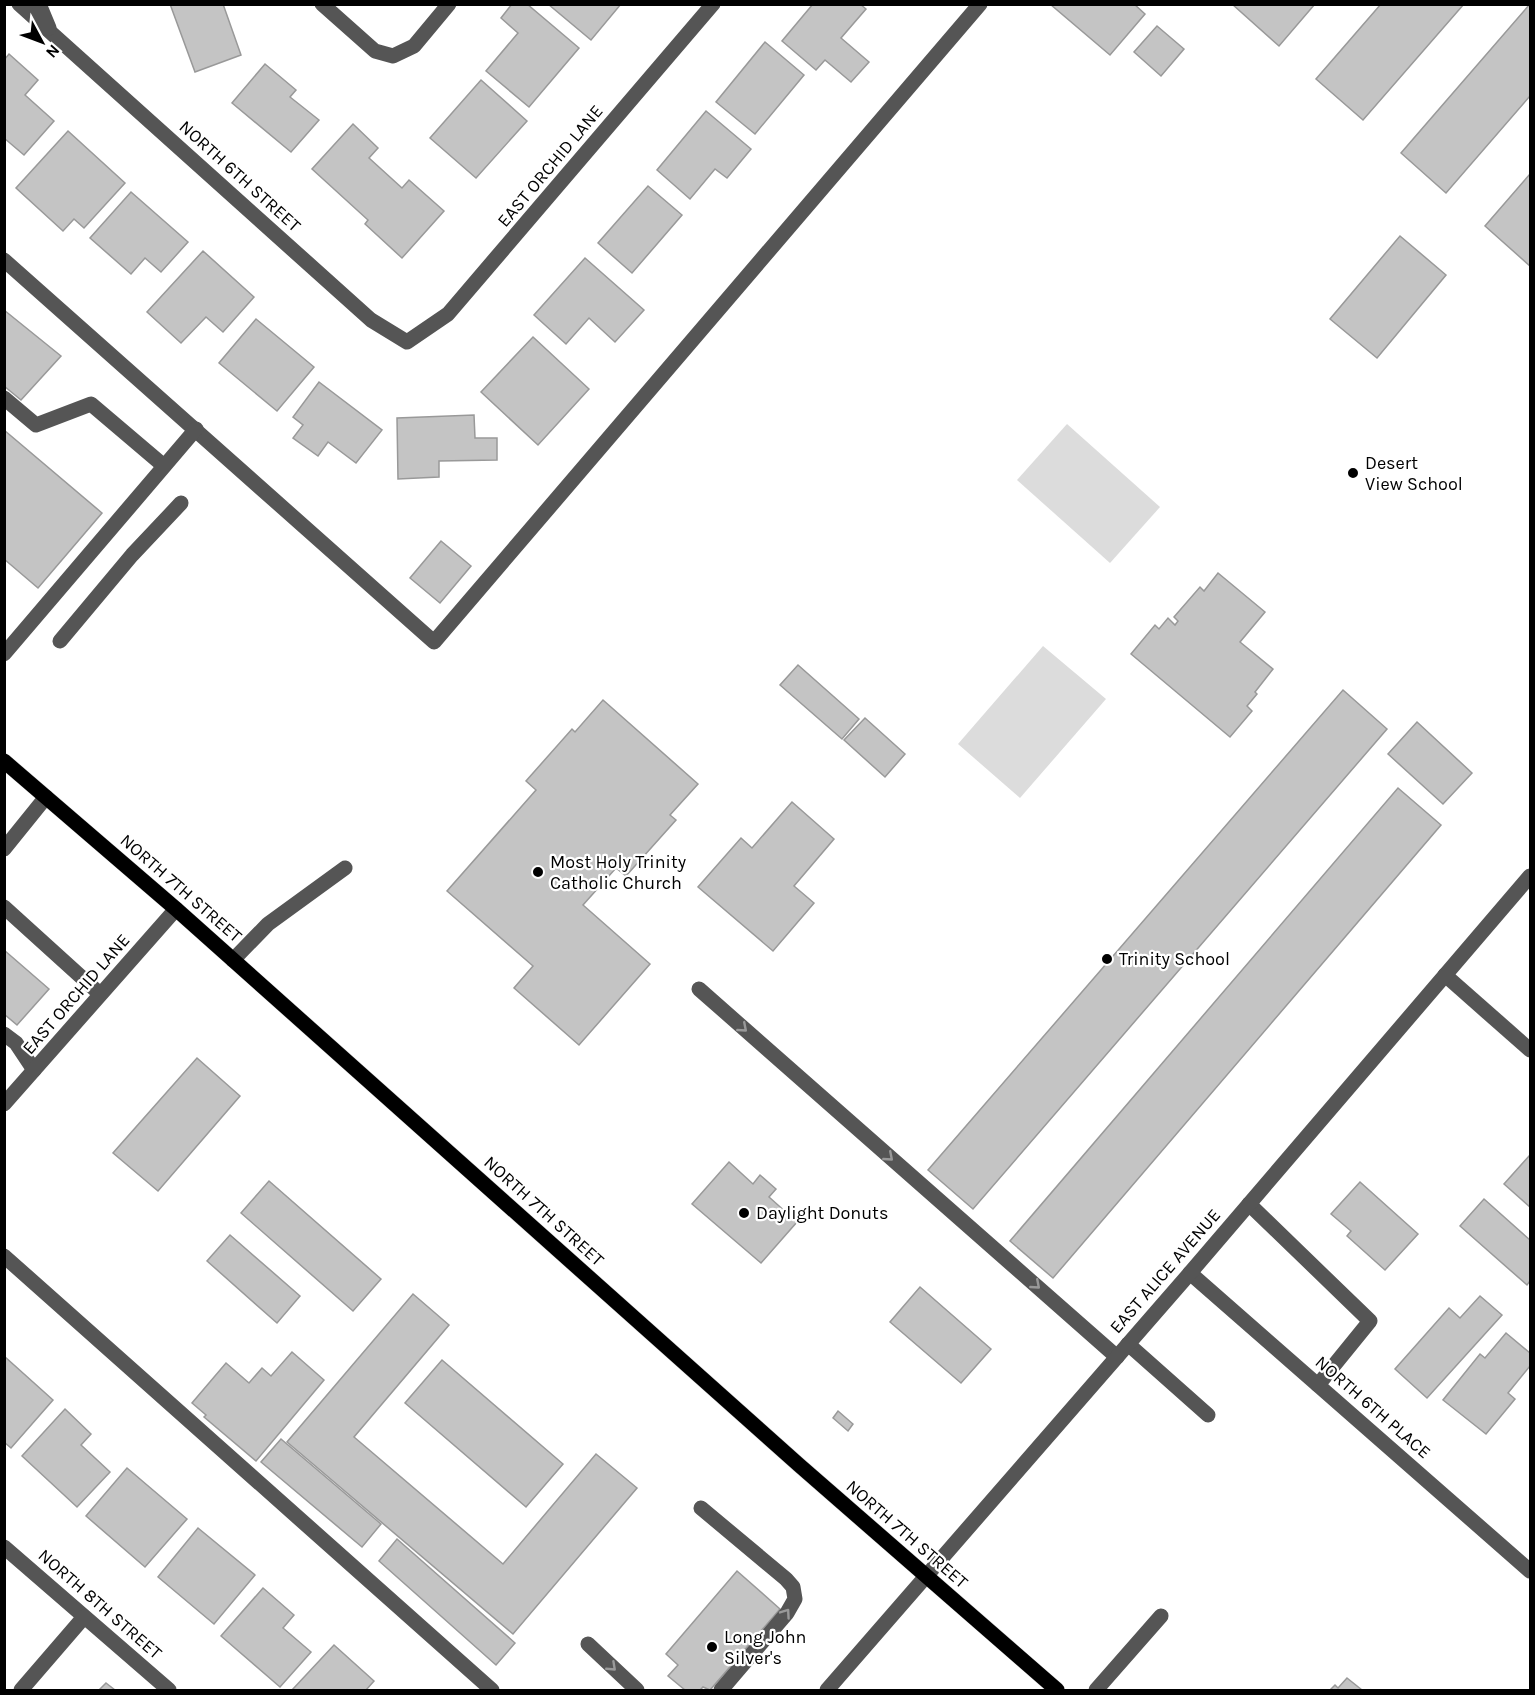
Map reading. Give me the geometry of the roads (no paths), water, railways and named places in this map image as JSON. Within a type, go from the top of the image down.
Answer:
[{"type":"main road","name":"NORTH 7TH STREET","points":[[4,761],[176,909],[926,1577],[1057,1690]]},
{"type":"street","name":"NORTH 6TH STREET","points":[[19,4],[371,320],[407,342]]},
{"type":"street","name":"NORTH 6TH STREET","points":[[39,4],[52,33]]},
{"type":"street","points":[[322,4],[375,51],[393,56],[414,46],[449,4]]},
{"type":"street","name":"EAST ORCHID LANE","points":[[407,342],[448,314],[713,4]]},
{"type":"street","points":[[4,260],[434,642],[980,4]]},
{"type":"street","points":[[4,398],[36,425],[91,404],[164,466]]},
{"type":"street","points":[[4,654],[196,429]]},
{"type":"street","points":[[60,641],[132,555],[181,503]]},
{"type":"street","points":[[4,849],[46,797]]},
{"type":"street","points":[[233,960],[268,924],[345,868]]},
{"type":"street","name":"EAST ALICE AVENUE","points":[[827,1690],[1190,1273],[1530,876]]},
{"type":"street","points":[[4,907],[100,994]]},
{"type":"street","name":"EAST ORCHID LANE","points":[[4,1104],[176,909]]},
{"type":"street","points":[[1445,975],[1530,1050]]},
{"type":"street","points":[[699,989],[1117,1357]]},
{"type":"street","points":[[4,1034],[15,1043],[34,1071]]},
{"type":"street","points":[[1249,1204],[1370,1321],[1318,1385]]},
{"type":"street","points":[[4,1256],[492,1690]]},
{"type":"street","name":"NORTH 6TH PLACE","points":[[1190,1273],[1530,1571]]},
{"type":"street","points":[[1128,1344],[1208,1415]]},
{"type":"street","points":[[701,1508],[786,1579],[793,1587],[795,1599],[787,1613],[721,1690]]},
{"type":"street","name":"NORTH 8TH STREET","points":[[4,1547],[169,1690]]},
{"type":"street","points":[[1096,1690],[1161,1616]]},
{"type":"street","points":[[21,1690],[84,1617]]},
{"type":"street","points":[[588,1644],[637,1690]]},
{"type":"place","name":"Desert View School","points":[[1353,473]]},
{"type":"place","name":"Most Holy Trinity Catholic Church","points":[[538,872]]},
{"type":"place","name":"Trinity School","points":[[1107,959]]},
{"type":"place","name":"Daylight Donuts","points":[[744,1213]]},
{"type":"place","name":"Long John Silver's","points":[[712,1647]]}]
